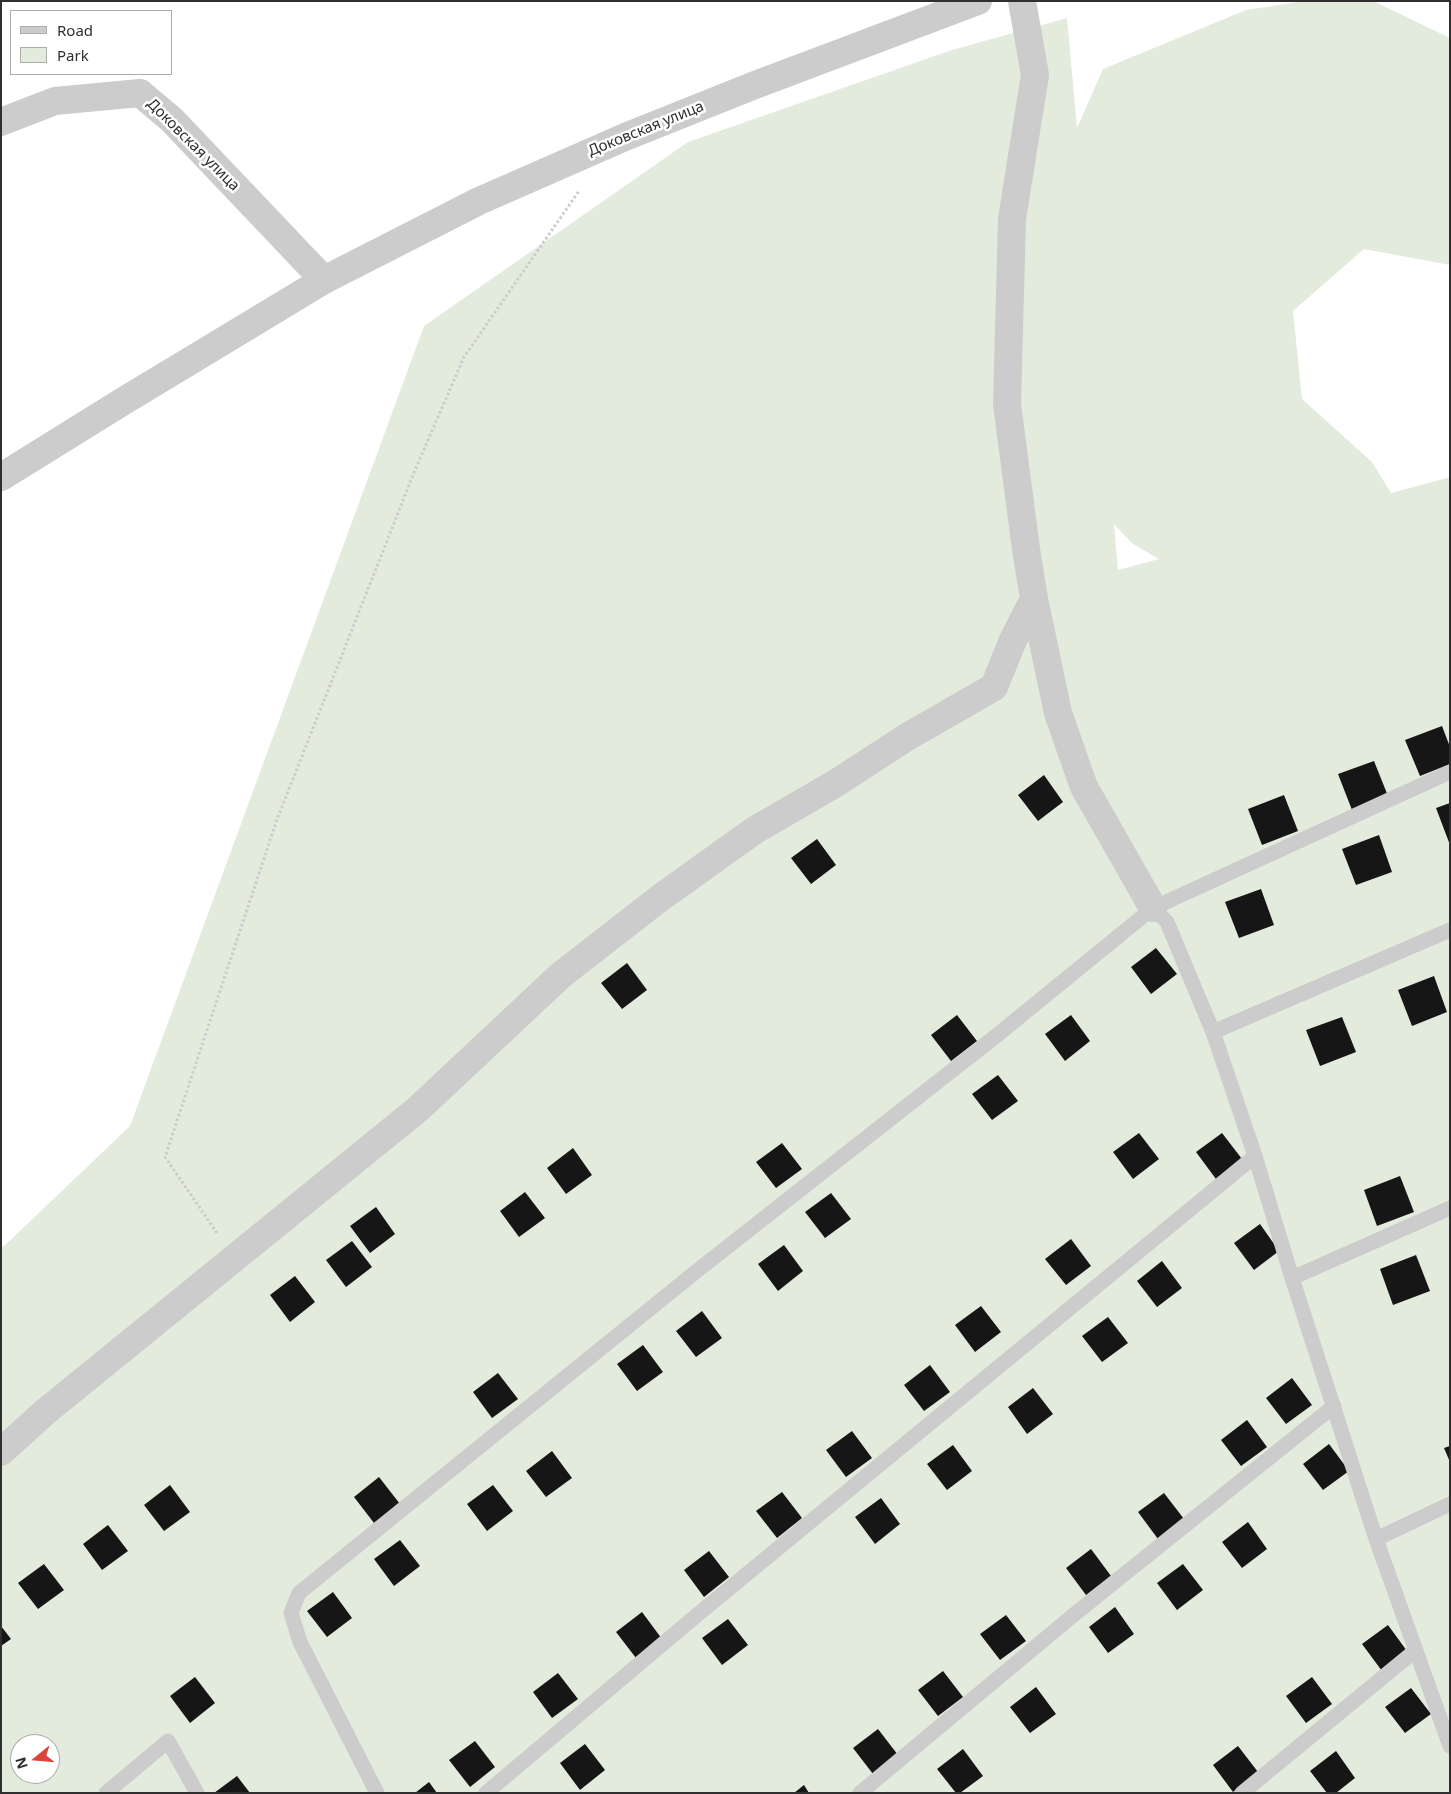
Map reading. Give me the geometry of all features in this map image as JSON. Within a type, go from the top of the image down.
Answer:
[{"type":"street","name":"Доковская улица","points":[[1,477],[130,396],[324,280],[479,201],[616,141],[755,85],[978,1]]},
{"type":"street","points":[[1022,1],[1036,75],[1012,219],[1007,404],[1034,599],[1058,713],[1084,787],[1153,908]]},
{"type":"street","name":"Доковская улица","points":[[1,122],[55,101],[140,93],[172,120],[324,280]]},
{"type":"street","points":[[1,1452],[45,1412],[418,1109],[561,975],[660,898],[755,830],[833,785],[907,737],[994,687],[1013,640],[1034,599]]},
{"type":"lane","points":[[378,1793],[300,1642],[291,1613],[299,1593],[698,1270],[996,1036],[1153,908],[1450,772]]},
{"type":"lane","points":[[1153,908],[1167,922],[1213,1032],[1255,1156],[1376,1539],[1450,1746]]},
{"type":"lane","points":[[1213,1032],[1450,930]]},
{"type":"lane","points":[[486,1793],[697,1615],[1255,1156]]},
{"type":"lane","points":[[1292,1278],[1450,1208]]},
{"type":"lane","points":[[860,1793],[1076,1613],[1334,1406]]},
{"type":"lane","points":[[1376,1539],[1450,1504]]},
{"type":"lane","points":[[1242,1793],[1416,1650]]},
{"type":"lane","points":[[106,1793],[168,1741],[197,1793]]},
{"type":"path","points":[[234,1258],[165,1157],[276,822],[419,462],[464,357],[581,189]]},
{"type":"green space","points":[[1305,1],[1373,1],[1450,38],[1450,265],[1364,249],[1293,311],[1302,399],[1372,462],[1391,493],[1450,477],[1450,1793],[1,1793],[1,1249],[130,1126],[424,326],[688,142],[952,50],[1067,18],[1077,128],[1103,69],[1246,10]],"holes":[[[1114,524],[1133,544],[1159,559],[1118,570]]]},
{"type":"building","points":[[1442,726],[1450,747],[1450,764],[1420,776],[1405,740]]},
{"type":"building","points":[[1374,761],[1388,796],[1352,810],[1338,774]]},
{"type":"building","points":[[1044,775],[1063,802],[1038,821],[1018,795]]},
{"type":"building","points":[[1284,795],[1298,831],[1262,845],[1248,809]]},
{"type":"building","points":[[1450,803],[1450,845],[1436,808]]},
{"type":"building","points":[[1379,835],[1392,872],[1356,885],[1342,849]]},
{"type":"building","points":[[817,839],[836,865],[811,884],[791,858]]},
{"type":"building","points":[[1261,889],[1274,925],[1239,938],[1225,902]]},
{"type":"building","points":[[1156,948],[1177,974],[1151,994],[1131,967]]},
{"type":"building","points":[[627,963],[647,990],[622,1009],[601,983]]},
{"type":"building","points":[[1434,976],[1447,1012],[1412,1026],[1398,990]]},
{"type":"building","points":[[957,1015],[977,1041],[951,1061],[931,1035]]},
{"type":"building","points":[[1071,1015],[1090,1041],[1065,1061],[1045,1034]]},
{"type":"building","points":[[1342,1017],[1356,1052],[1320,1066],[1306,1030]]},
{"type":"building","points":[[998,1075],[1018,1101],[992,1120],[972,1094]]},
{"type":"building","points":[[1139,1133],[1159,1159],[1133,1179],[1113,1152]]},
{"type":"building","points":[[1222,1133],[1242,1159],[1216,1179],[1196,1152]]},
{"type":"building","points":[[782,1143],[802,1169],[776,1188],[756,1162]]},
{"type":"building","points":[[573,1148],[592,1175],[566,1194],[547,1168]]},
{"type":"building","points":[[1400,1176],[1414,1212],[1377,1226],[1364,1190]]},
{"type":"building","points":[[525,1192],[545,1218],[519,1237],[500,1211]]},
{"type":"building","points":[[831,1193],[851,1219],[825,1238],[805,1212]]},
{"type":"building","points":[[376,1207],[395,1234],[370,1253],[350,1226]]},
{"type":"building","points":[[1260,1224],[1279,1251],[1254,1270],[1234,1243]]},
{"type":"building","points":[[1071,1239],[1091,1266],[1066,1285],[1045,1259]]},
{"type":"building","points":[[352,1241],[372,1267],[346,1287],[326,1260]]},
{"type":"building","points":[[784,1245],[803,1271],[778,1291],[758,1264]]},
{"type":"building","points":[[1416,1255],[1430,1291],[1393,1305],[1380,1269]]},
{"type":"building","points":[[1162,1261],[1182,1288],[1157,1307],[1137,1281]]},
{"type":"building","points":[[295,1276],[315,1302],[290,1322],[270,1295]]},
{"type":"building","points":[[981,1306],[1001,1332],[975,1352],[955,1325]]},
{"type":"building","points":[[702,1311],[722,1338],[696,1357],[676,1331]]},
{"type":"building","points":[[1108,1317],[1128,1343],[1102,1362],[1082,1336]]},
{"type":"building","points":[[643,1345],[663,1372],[637,1391],[617,1364]]},
{"type":"building","points":[[930,1365],[950,1392],[924,1411],[904,1385]]},
{"type":"building","points":[[498,1373],[518,1399],[492,1418],[473,1392]]},
{"type":"building","points":[[1292,1378],[1312,1405],[1286,1424],[1266,1398]]},
{"type":"building","points":[[1033,1388],[1053,1414],[1027,1434],[1008,1407]]},
{"type":"building","points":[[1247,1420],[1267,1447],[1241,1466],[1221,1440]]},
{"type":"building","points":[[852,1431],[872,1458],[846,1477],[826,1450]]},
{"type":"building","points":[[1329,1444],[1349,1471],[1323,1490],[1303,1464]]},
{"type":"building","points":[[953,1445],[972,1471],[947,1490],[927,1464]]},
{"type":"building","points":[[1450,1446],[1450,1462],[1444,1448]]},
{"type":"building","points":[[552,1451],[572,1478],[546,1497],[526,1471]]},
{"type":"building","points":[[379,1477],[400,1504],[374,1523],[354,1497]]},
{"type":"building","points":[[170,1485],[190,1512],[164,1531],[144,1505]]},
{"type":"building","points":[[493,1485],[513,1511],[487,1531],[467,1504]]},
{"type":"building","points":[[782,1492],[802,1518],[777,1538],[756,1511]]},
{"type":"building","points":[[1164,1493],[1184,1519],[1158,1539],[1138,1512]]},
{"type":"building","points":[[881,1498],[900,1524],[875,1544],[855,1517]]},
{"type":"building","points":[[1248,1522],[1267,1549],[1242,1568],[1222,1542]]},
{"type":"building","points":[[108,1525],[128,1551],[102,1570],[83,1544]]},
{"type":"building","points":[[400,1540],[420,1566],[394,1586],[374,1559]]},
{"type":"building","points":[[1091,1549],[1111,1576],[1086,1595],[1066,1568]]},
{"type":"building","points":[[709,1551],[729,1577],[704,1597],[684,1570]]},
{"type":"building","points":[[44,1564],[64,1590],[38,1609],[18,1583]]},
{"type":"building","points":[[1183,1564],[1203,1590],[1177,1610],[1157,1583]]},
{"type":"building","points":[[333,1592],[352,1618],[327,1637],[307,1611]]},
{"type":"building","points":[[1115,1607],[1134,1634],[1108,1653],[1089,1627]]},
{"type":"building","points":[[642,1612],[662,1639],[636,1658],[616,1632]]},
{"type":"building","points":[[1006,1615],[1026,1641],[1000,1660],[980,1634]]},
{"type":"building","points":[[728,1619],[748,1645],[722,1665],[702,1638]]},
{"type":"building","points":[[1388,1625],[1407,1651],[1382,1671],[1362,1644]]},
{"type":"building","points":[[1,1626],[11,1639],[1,1646]]},
{"type":"building","points":[[943,1671],[963,1697],[938,1716],[918,1690]]},
{"type":"building","points":[[558,1673],[578,1699],[552,1718],[533,1692]]},
{"type":"building","points":[[195,1677],[215,1703],[190,1723],[170,1696]]},
{"type":"building","points":[[1312,1677],[1332,1704],[1306,1723],[1286,1696]]},
{"type":"building","points":[[1036,1687],[1056,1714],[1030,1733],[1010,1707]]},
{"type":"building","points":[[1411,1688],[1431,1714],[1405,1733],[1385,1707]]},
{"type":"building","points":[[878,1729],[898,1755],[873,1774],[853,1748]]},
{"type":"building","points":[[475,1741],[495,1767],[470,1787],[449,1760]]},
{"type":"building","points":[[585,1744],[605,1770],[580,1790],[560,1763]]},
{"type":"building","points":[[1238,1746],[1258,1772],[1233,1792],[1213,1765]]},
{"type":"building","points":[[963,1749],[983,1776],[960,1793],[956,1793],[937,1769]]},
{"type":"building","points":[[1336,1751],[1355,1778],[1336,1793],[1327,1793],[1310,1771]]},
{"type":"building","points":[[237,1776],[250,1793],[214,1793]]},
{"type":"building","points":[[429,1782],[437,1793],[415,1793]]},
{"type":"building","points":[[804,1785],[809,1793],[794,1793]]}]
